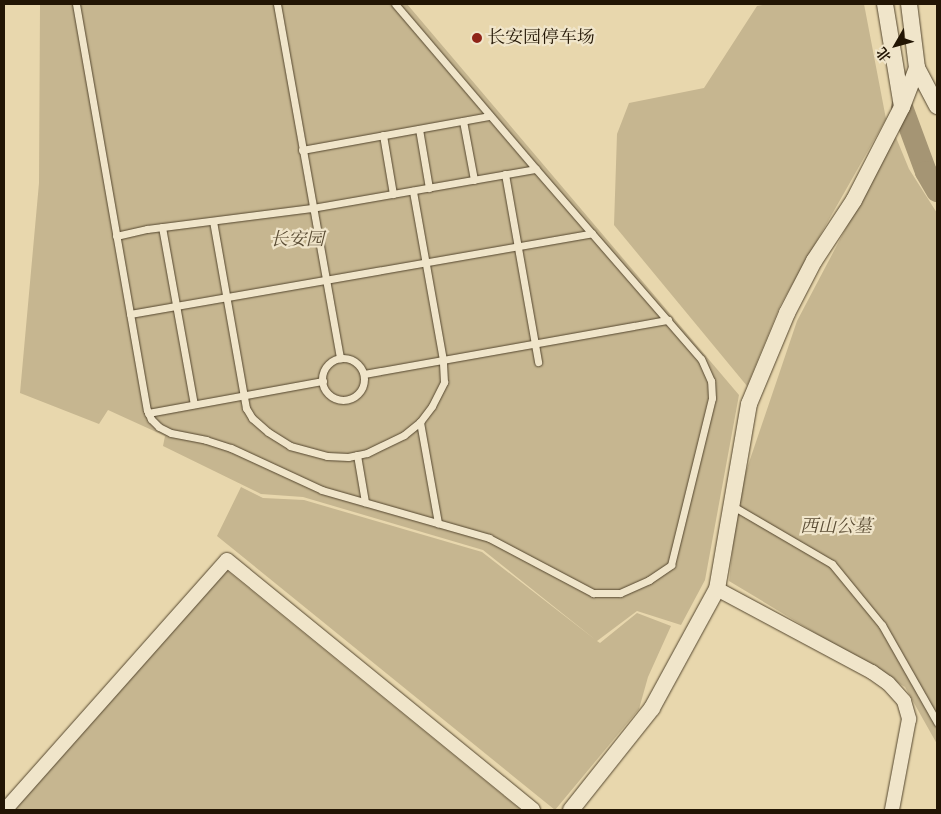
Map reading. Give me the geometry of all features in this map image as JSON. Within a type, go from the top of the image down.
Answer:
[{"type":"street","points":[[885,4],[902,108]]},
{"type":"street","points":[[909,4],[917,68],[937,106]]},
{"type":"street","points":[[571,810],[652,708],[717,589],[749,404],[787,313],[814,261],[854,200],[902,108],[917,68]]},
{"type":"street","points":[[5,810],[227,560],[533,810]]},
{"type":"street","points":[[717,589],[872,672],[888,683],[904,701],[909,719],[892,810]]},
{"type":"lane","points":[[76,4],[148,413],[158,427],[171,433],[206,440],[231,448],[322,490],[489,538],[593,593],[620,594],[671,565],[712,398],[711,381],[701,359],[394,4]]},
{"type":"lane","points":[[277,4],[340,358]]},
{"type":"lane","points":[[302,150],[490,116]]},
{"type":"lane","points":[[463,120],[474,180]]},
{"type":"lane","points":[[419,128],[430,188]]},
{"type":"lane","points":[[383,135],[393,194]]},
{"type":"lane","points":[[116,236],[162,227],[312,208],[536,169]]},
{"type":"lane","points":[[505,174],[538,362]]},
{"type":"lane","points":[[213,220],[246,408],[252,418],[268,432],[290,446],[327,456],[357,455],[387,445],[404,435],[420,422],[432,406],[444,382],[443,360],[413,191]]},
{"type":"lane","points":[[162,227],[194,404]]},
{"type":"lane","points":[[130,314],[592,233]]},
{"type":"lane","points":[[364,374],[668,320]]},
{"type":"lane","points":[[340,358],[354,360],[359,364],[364,374],[364,384],[361,390],[356,395],[344,400],[331,395],[322,381],[324,370],[328,364],[340,358]]},
{"type":"lane","points":[[148,413],[322,381]]},
{"type":"lane","points":[[420,422],[438,523]]},
{"type":"lane","points":[[357,455],[365,502]]},
{"type":"lane","points":[[732,505],[832,564],[882,624],[937,722]]},
{"type":"green space","name":"长安园","points":[[40,4],[407,4],[739,395],[705,580],[681,625],[637,611],[597,641],[483,550],[303,497],[261,494],[163,446],[165,436],[108,410],[99,424],[20,393],[39,183]]},
{"type":"green space","points":[[769,4],[864,4],[886,119],[780,306],[747,386],[614,225],[617,134],[629,103],[704,88],[757,6]]},
{"type":"green space","name":"西山公墓","points":[[895,135],[909,169],[937,213],[937,744],[905,687],[729,581],[739,492],[797,321]]},
{"type":"green space","points":[[241,487],[263,498],[304,500],[482,552],[600,643],[637,613],[671,626],[648,677],[639,709],[555,810],[217,536]]},
{"type":"green space","points":[[224,568],[521,810],[10,810]]},
{"type":"waterway","points":[[902,107],[926,172],[937,191]]},
{"type":"place","name":"长安园停车场","points":[[477,38]]}]
